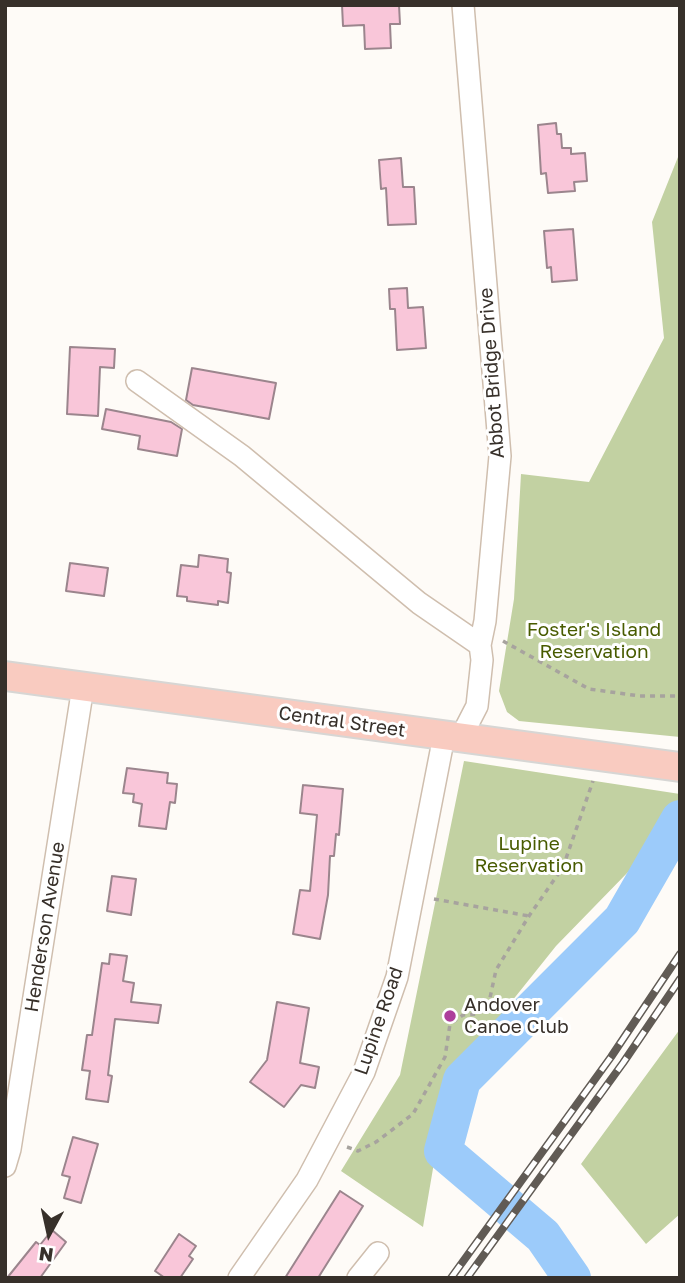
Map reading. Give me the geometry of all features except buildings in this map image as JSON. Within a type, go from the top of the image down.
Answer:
[{"type":"main road","name":"Central Street","points":[[5,676],[680,767]]},
{"type":"street","name":"Abbot Bridge Drive","points":[[452,736],[477,706],[500,456],[463,5]]},
{"type":"street","points":[[137,381],[242,456],[419,603],[482,637]]},
{"type":"street","name":"Henderson Avenue","points":[[5,1166],[10,1149],[83,687]]},
{"type":"street","name":"Lupine Road","points":[[239,1278],[291,1204],[327,1142],[368,1060],[397,977],[412,895],[452,736]]},
{"type":"street","points":[[359,1278],[378,1253]]},
{"type":"path","points":[[482,637],[589,689],[640,696],[680,696]]},
{"type":"path","points":[[327,1142],[358,1151],[376,1142],[413,1114],[445,1057],[450,1024],[463,1015],[478,1014],[488,1007],[496,970],[563,867],[583,803],[594,779]]},
{"type":"path","points":[[412,895],[529,916]]},
{"type":"green space","name":"Foster's Island Reservation","points":[[680,152],[680,737],[519,721],[507,712],[499,691],[514,599],[521,474],[589,482],[664,338],[652,222]]},
{"type":"green space","name":"Lupine Reservation","points":[[464,761],[680,794],[680,824],[630,870],[556,946],[448,1081],[423,1227],[341,1171],[400,1075]]},
{"type":"green space","points":[[680,1029],[680,1214],[646,1244],[581,1164]]},
{"type":"waterway","points":[[572,1278],[543,1236],[443,1151],[462,1080],[622,920],[680,819]]},
{"type":"railway","points":[[451,1278],[611,1057],[680,954]]},
{"type":"railway","points":[[467,1278],[623,1063],[680,979]]},
{"type":"place","name":"Andover Canoe Club","points":[[450,1016]]}]
